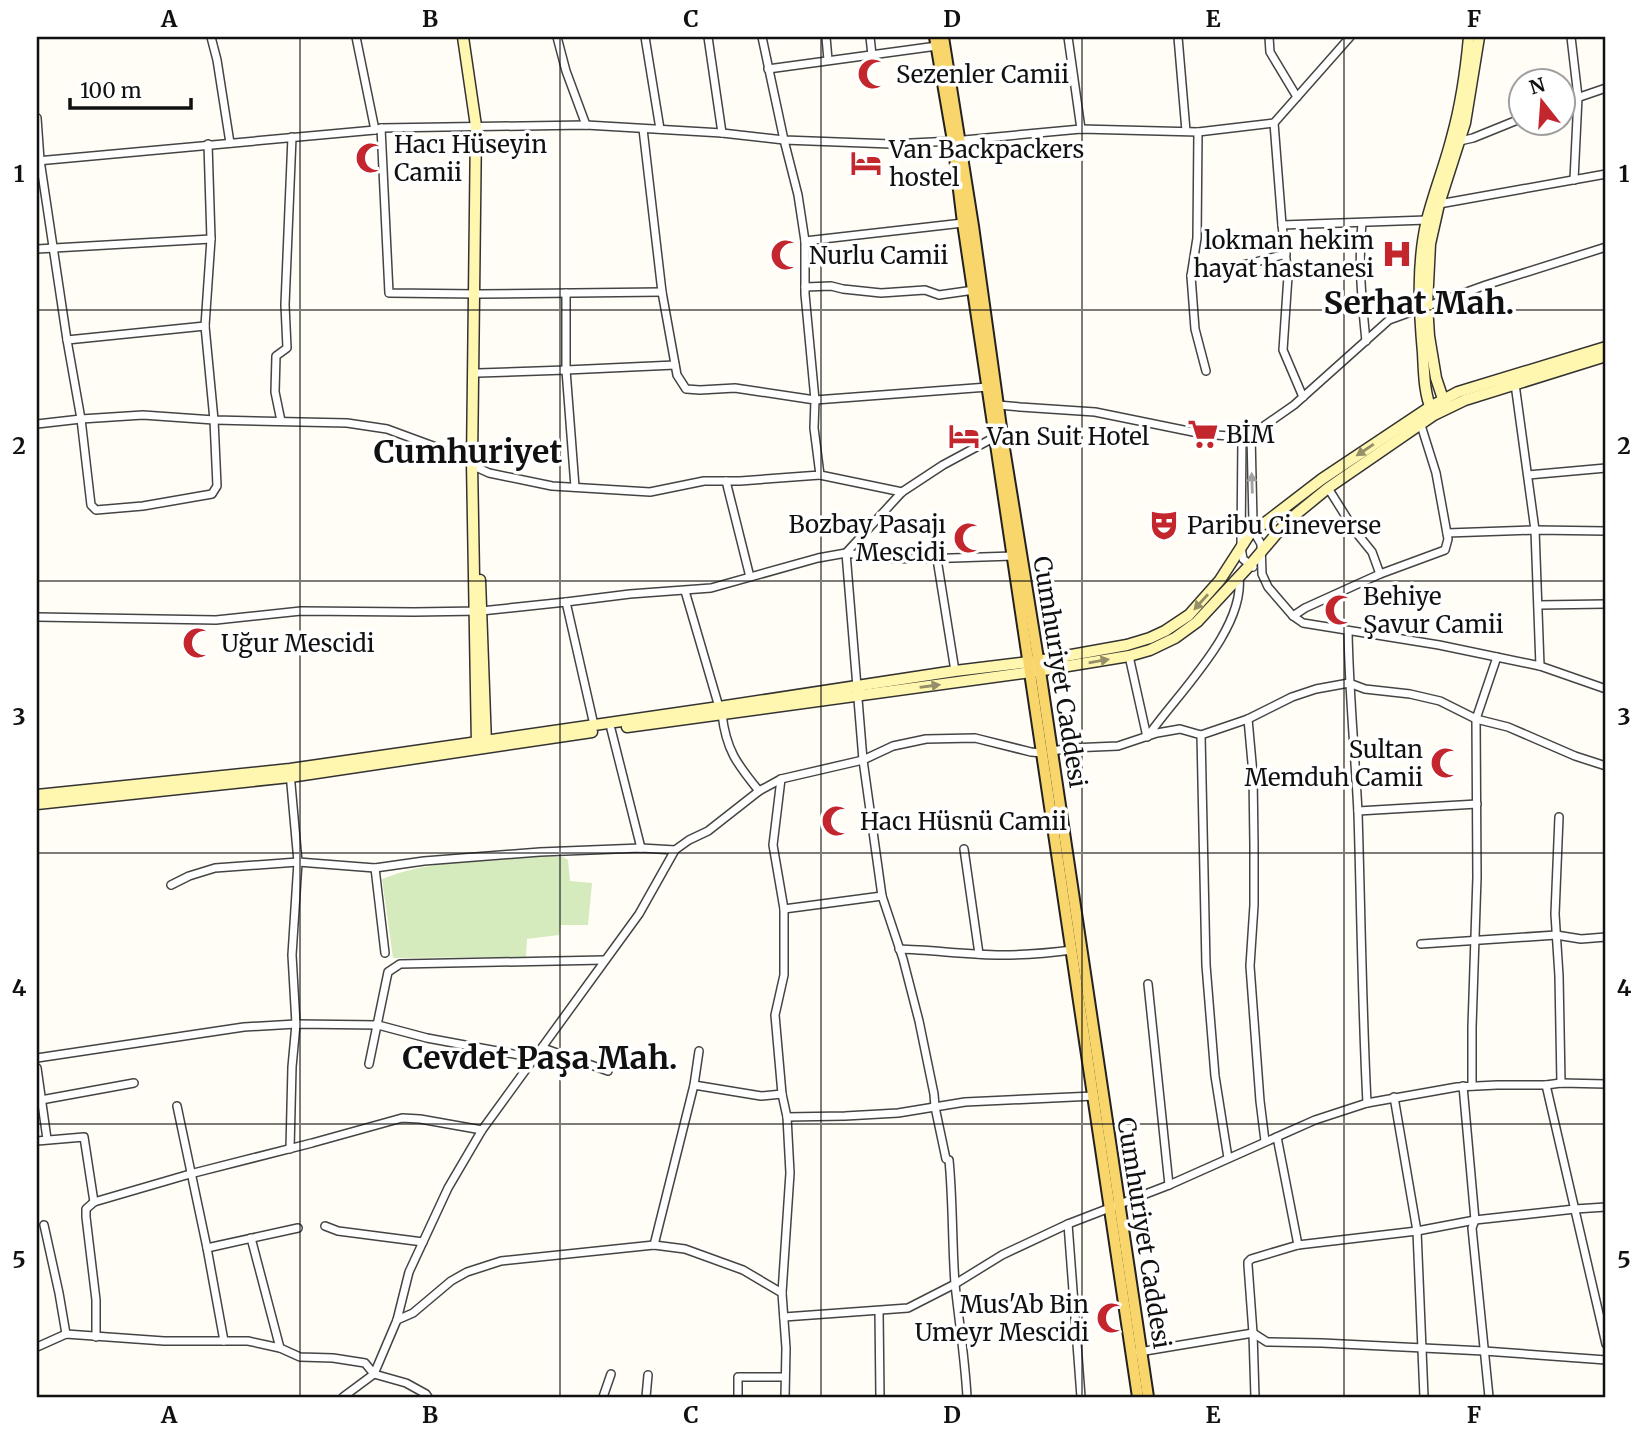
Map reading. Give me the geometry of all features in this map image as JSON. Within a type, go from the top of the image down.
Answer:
[{"type":"main road","name":"Cumhuriyet Caddesi","points":[[938,40],[957,141],[998,405],[1136,1352],[1138,1397]]},
{"type":"main road","name":"Cumhuriyet Caddesi","points":[[957,141],[964,223],[995,437],[1013,556],[1035,667]]},
{"type":"main road","name":"Cumhuriyet Caddesi","points":[[1047,752],[1072,950],[1114,1206]]},
{"type":"main road","name":"Cumhuriyet Caddesi","points":[[1136,1352],[1148,1397]]},
{"type":"street","points":[[211,37],[230,143]]},
{"type":"street","points":[[356,37],[378,129],[389,293],[662,292]]},
{"type":"street","points":[[463,37],[479,126]]},
{"type":"street","points":[[469,37],[479,126],[475,465],[481,744]]},
{"type":"street","points":[[557,37],[586,125]]},
{"type":"street","points":[[645,37],[660,129]]},
{"type":"street","points":[[708,37],[722,133]]},
{"type":"street","points":[[762,37],[798,195],[805,240],[805,287],[815,400],[814,428],[820,475]]},
{"type":"street","points":[[825,37],[828,60]]},
{"type":"street","points":[[870,37],[872,55]]},
{"type":"street","points":[[1068,37],[1081,129]]},
{"type":"street","points":[[1178,37],[1186,131]]},
{"type":"street","points":[[1269,37],[1270,52],[1297,97]]},
{"type":"street","points":[[38,160],[378,129],[479,126],[586,125],[722,133],[784,140],[891,144],[957,141],[1081,129],[1198,132],[1274,123],[1350,37]]},
{"type":"street","points":[[1432,411],[1425,380],[1423,254],[1427,220],[1453,135],[1469,37]]},
{"type":"street","points":[[1445,404],[1436,378],[1423,307],[1430,244],[1439,204],[1460,141],[1479,37]]},
{"type":"street","points":[[1572,37],[1577,97],[1574,180]]},
{"type":"street","points":[[768,69],[872,55],[938,40]]},
{"type":"street","points":[[1577,97],[1606,88]]},
{"type":"street","points":[[37,118],[38,160],[81,419],[91,505],[96,510],[212,494],[217,486],[205,326],[211,239],[208,145]]},
{"type":"street","points":[[1274,123],[1288,276],[1283,351],[1303,397]]},
{"type":"street","points":[[1460,141],[1506,125]]},
{"type":"street","points":[[643,129],[662,292],[677,375],[686,389],[735,388],[815,400],[988,387]]},
{"type":"street","points":[[1198,132],[1197,238],[1191,276],[1195,329],[1206,371]]},
{"type":"street","points":[[281,421],[275,393],[276,356],[287,348],[285,305],[292,137]]},
{"type":"street","points":[[1439,204],[1606,174]]},
{"type":"street","points":[[1282,225],[1427,220]]},
{"type":"street","points":[[805,240],[964,223]]},
{"type":"street","points":[[1362,223],[1360,244],[1366,341]]},
{"type":"street","points":[[37,249],[211,239]]},
{"type":"street","points":[[998,405],[1095,412],[1203,434],[1246,436],[1303,397],[1389,320],[1606,247]]},
{"type":"street","points":[[1191,276],[1286,254]]},
{"type":"street","points":[[805,287],[831,286],[881,293],[925,290],[939,295],[974,290]]},
{"type":"street","points":[[566,293],[566,370],[575,486]]},
{"type":"street","points":[[475,465],[478,373],[476,294]]},
{"type":"street","points":[[66,340],[205,326]]},
{"type":"street","points":[[481,744],[611,729],[857,691],[1129,656],[1163,645],[1187,631],[1206,613],[1295,515],[1458,392],[1606,347]]},
{"type":"street","points":[[1445,404],[1606,356]]},
{"type":"street","points":[[478,373],[675,365]]},
{"type":"street","points":[[1516,384],[1535,530],[1541,666]]},
{"type":"street","points":[[37,425],[143,415],[214,420],[347,423],[387,429],[463,457],[489,473],[552,486],[650,492],[704,481],[820,475],[902,492]]},
{"type":"street","points":[[857,691],[956,671],[1035,667],[1150,638],[1172,627],[1199,606],[1230,567],[1249,536],[1322,479],[1419,420]]},
{"type":"street","points":[[1293,616],[1380,574],[1445,550],[1448,539],[1436,473],[1419,420]]},
{"type":"street","points":[[1246,436],[1254,532],[1262,550],[1262,574],[1268,587],[1293,616],[1303,623],[1439,645],[1541,666],[1606,689]]},
{"type":"street","points":[[1246,436],[1241,547],[1243,559],[1262,574]]},
{"type":"street","points":[[967,1397],[955,1284],[949,1160],[946,1159],[934,1107],[934,1094],[919,1021],[882,897],[863,760],[846,553],[902,492],[943,465],[995,437]]},
{"type":"street","points":[[1528,475],[1606,468]]},
{"type":"street","points":[[726,481],[750,577]]},
{"type":"street","points":[[1328,488],[1355,531],[1372,552],[1380,574]]},
{"type":"street","points":[[1447,533],[1606,531]]},
{"type":"street","points":[[37,617],[216,620],[301,611],[478,611],[711,588],[818,558],[846,553],[879,558],[1013,556]]},
{"type":"street","points":[[937,559],[956,671]]},
{"type":"street","points":[[1147,737],[1213,653],[1237,607],[1241,590],[1239,576]]},
{"type":"street","points":[[685,591],[727,743],[739,767],[759,791]]},
{"type":"street","points":[[566,602],[594,725]]},
{"type":"street","points":[[1539,605],[1606,604]]},
{"type":"street","points":[[1349,631],[1367,1102]]},
{"type":"street","points":[[1129,656],[1147,737]]},
{"type":"street","points":[[1489,1397],[1472,1228],[1475,1220],[1468,1086],[1475,939],[1476,719],[1497,657]]},
{"type":"street","points":[[343,1397],[374,1374],[397,1320],[409,1272],[448,1188],[482,1130],[639,914],[675,850],[708,831],[759,791],[781,779],[863,760],[893,746],[926,739],[975,738],[1031,752],[1047,752],[1118,746],[1157,733],[1180,729],[1201,735],[1248,719],[1292,696],[1349,682],[1365,689],[1410,694],[1440,701],[1476,719],[1508,727],[1575,756],[1606,766]]},
{"type":"street","points":[[37,804],[290,773],[594,725],[720,711]]},
{"type":"street","points":[[1248,719],[1253,774],[1254,845],[1250,966],[1265,1141]]},
{"type":"street","points":[[611,729],[642,848]]},
{"type":"street","points":[[1201,735],[1206,965],[1215,1076],[1228,1158]]},
{"type":"street","points":[[37,795],[290,773]]},
{"type":"street","points":[[290,773],[298,862],[292,955],[296,1024],[290,1149]]},
{"type":"street","points":[[781,779],[773,845],[784,909],[784,975],[775,1015],[782,1094],[787,1117],[790,1173],[782,1293],[786,1348],[785,1397]]},
{"type":"street","points":[[1357,811],[1477,804]]},
{"type":"street","points":[[1559,817],[1555,914],[1560,1083]]},
{"type":"street","points":[[171,884],[215,868],[298,862],[375,868],[540,852],[642,848],[675,850]]},
{"type":"street","points":[[964,849],[979,954]]},
{"type":"street","points":[[375,868],[385,953]]},
{"type":"street","points":[[784,909],[882,897]]},
{"type":"street","points":[[1421,944],[1556,935],[1581,939],[1606,937]]},
{"type":"street","points":[[899,949],[979,954],[1042,954],[1072,950]]},
{"type":"street","points":[[369,1064],[388,972],[400,964],[604,960]]},
{"type":"street","points":[[1147,984],[1169,1185]]},
{"type":"street","points":[[37,1058],[244,1027],[296,1024],[378,1025],[427,1038],[534,1058]]},
{"type":"street","points":[[543,1048],[608,1071]]},
{"type":"street","points":[[654,1245],[694,1085],[699,1051]]},
{"type":"street","points":[[37,1068],[47,1139]]},
{"type":"street","points":[[41,1100],[134,1083]]},
{"type":"street","points":[[784,1317],[908,1308],[955,1284],[1002,1255],[1068,1224],[1169,1185],[1315,1120],[1367,1102],[1468,1086],[1606,1084]]},
{"type":"street","points":[[694,1085],[761,1096],[782,1094]]},
{"type":"street","points":[[1546,1085],[1606,1344]]},
{"type":"street","points":[[787,1117],[858,1116],[898,1113],[965,1102],[1094,1096]]},
{"type":"street","points":[[1394,1097],[1417,1231],[1424,1397]]},
{"type":"street","points":[[177,1106],[224,1341]]},
{"type":"street","points":[[96,1337],[96,1300],[86,1217],[86,1209],[94,1202],[402,1118],[482,1130]]},
{"type":"street","points":[[37,1141],[84,1137],[94,1202]]},
{"type":"street","points":[[1277,1138],[1298,1245]]},
{"type":"street","points":[[1255,1397],[1254,1333],[1248,1262],[1258,1256],[1298,1245],[1417,1231],[1475,1220],[1606,1207]]},
{"type":"street","points":[[1068,1224],[1081,1397]]},
{"type":"street","points":[[44,1225],[60,1293],[66,1334]]},
{"type":"street","points":[[325,1226],[338,1231],[423,1242]]},
{"type":"street","points":[[207,1248],[298,1228]]},
{"type":"street","points":[[251,1238],[280,1348]]},
{"type":"street","points":[[397,1320],[413,1313],[451,1281],[467,1272],[501,1261],[654,1245],[685,1249],[743,1270],[782,1293]]},
{"type":"street","points":[[879,1311],[880,1397]]},
{"type":"street","points":[[1136,1352],[1254,1333],[1267,1342],[1484,1351],[1606,1360]]},
{"type":"street","points":[[37,1347],[66,1334],[164,1341],[248,1341],[280,1348],[300,1357],[365,1363],[374,1374],[406,1383],[428,1397]]},
{"type":"street","points":[[603,1397],[611,1374]]},
{"type":"street","points":[[646,1397],[648,1375]]},
{"type":"street","points":[[738,1397],[738,1377],[784,1377]]},
{"type":"green space","points":[[528,856],[563,857],[568,860],[570,881],[592,883],[588,925],[561,925],[559,935],[527,939],[526,957],[393,958],[382,879],[436,865]]},
{"type":"place","name":"Sezenler Camii","points":[[873,74]]},
{"type":"place","name":"Hacı Hüseyin Camii","points":[[371,158]]},
{"type":"place","name":"Van Backpackers hostel","points":[[866,163]]},
{"type":"place","name":"lokman hekim hayat hastanesi","points":[[1397,254]]},
{"type":"place","name":"Nurlu Camii","points":[[786,255]]},
{"type":"place","name":"BİM","points":[[1203,434]]},
{"type":"place","name":"Van Suit Hotel","points":[[964,436]]},
{"type":"place","name":"Paribu Cineverse","points":[[1164,525]]},
{"type":"place","name":"Bozbay Pasajı Mescidi","points":[[969,538]]},
{"type":"place","name":"Behiye Şavur Camii","points":[[1340,610]]},
{"type":"place","name":"Uğur Mescidi","points":[[198,643]]},
{"type":"place","name":"Sultan Memduh Camii","points":[[1446,763]]},
{"type":"place","name":"Hacı Hüsnü Camii","points":[[837,821]]},
{"type":"place","name":"Mus'Ab Bin Umeyr Mescidi","points":[[1112,1318]]},
{"type":"district","name":"Serhat Mah.","points":[[1419,303]]},
{"type":"district","name":"Cumhuriyet","points":[[468,452]]},
{"type":"district","name":"Cevdet Paşa Mah.","points":[[540,1058]]}]
